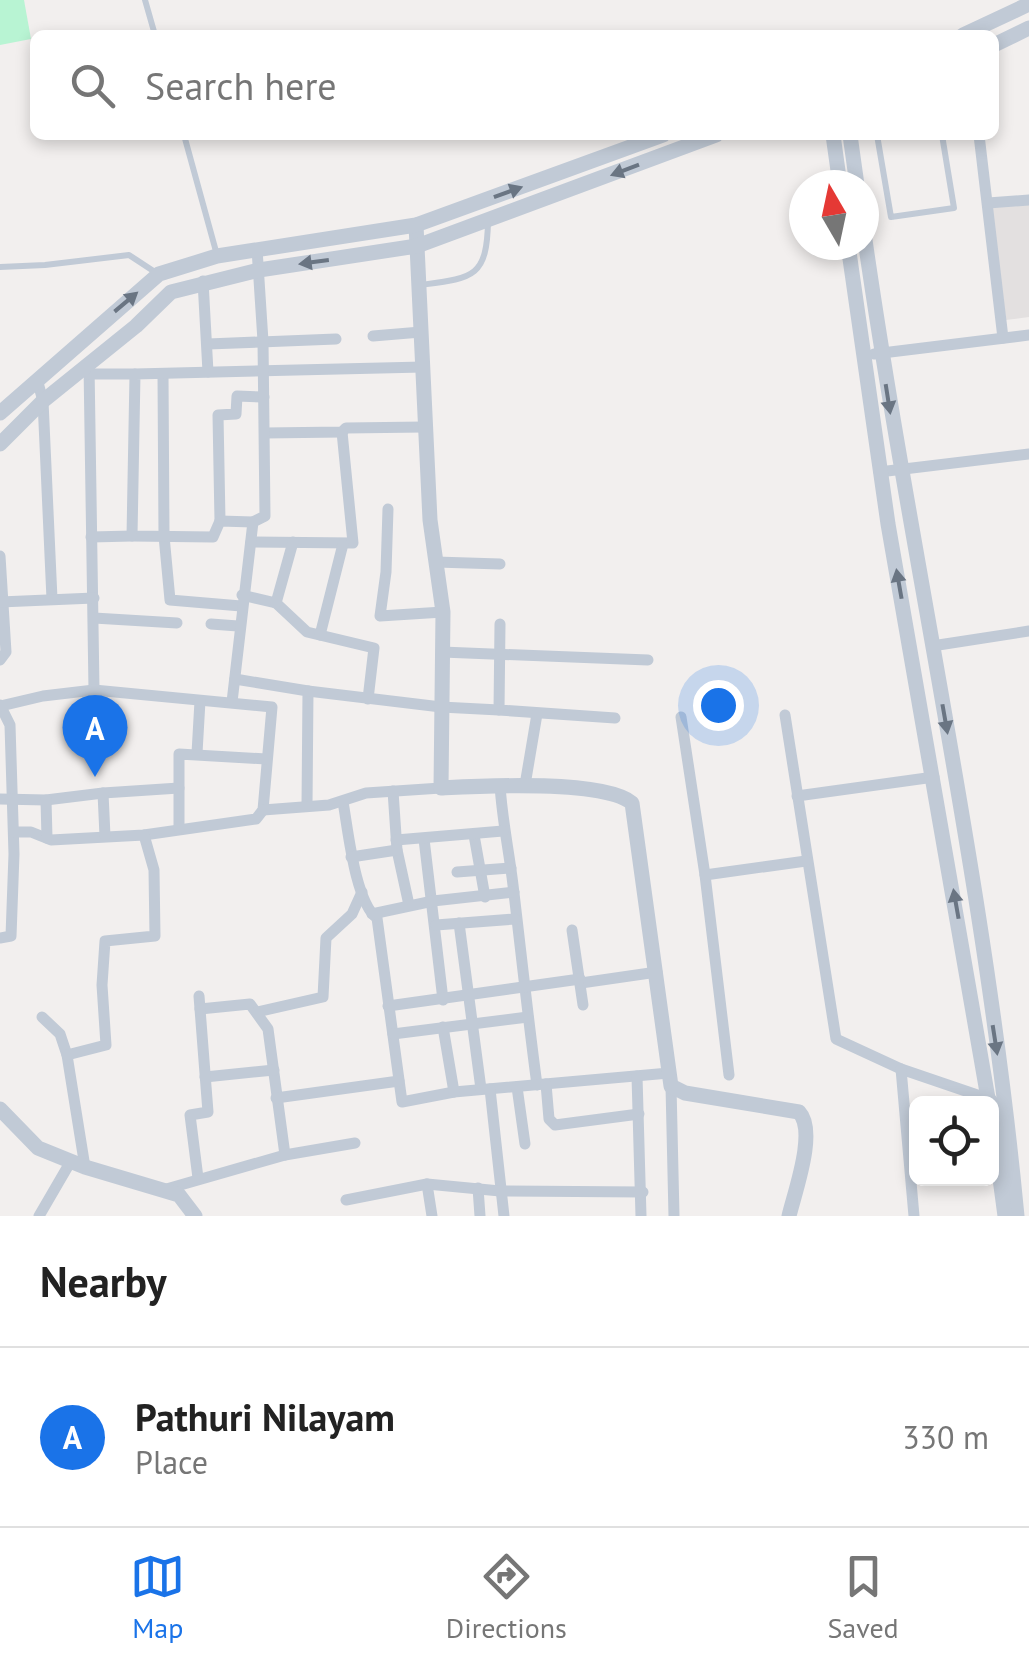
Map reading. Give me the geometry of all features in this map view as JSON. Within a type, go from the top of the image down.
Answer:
[{"type":"street","points":[[974,30],[1029,4]]},
{"type":"street","points":[[999,43],[1029,28]]},
{"type":"street","points":[[0,413],[159,274],[217,256],[416,226],[649,140]]},
{"type":"street","points":[[0,444],[43,401],[88,370],[170,292],[259,270],[417,246],[703,140]]},
{"type":"street","points":[[833,140],[838,170]]},
{"type":"street","points":[[851,140],[855,170]]},
{"type":"street","points":[[980,140],[1003,338]]},
{"type":"street","points":[[988,203],[1029,200]]},
{"type":"street","points":[[416,226],[424,427],[443,612],[441,788]]},
{"type":"street","points":[[220,520],[252,522],[265,516],[263,341],[257,249]]},
{"type":"street","points":[[850,260],[879,472],[993,1096]]},
{"type":"street","points":[[868,260],[932,646],[993,1096]]},
{"type":"street","points":[[203,281],[208,372]]},
{"type":"street","points":[[96,327],[113,345]]},
{"type":"street","points":[[374,336],[421,332]]},
{"type":"street","points":[[861,354],[1029,335]]},
{"type":"street","points":[[208,344],[336,338]]},
{"type":"street","points":[[88,370],[162,374],[423,367]]},
{"type":"street","points":[[88,370],[94,690]]},
{"type":"street","points":[[132,536],[134,374]]},
{"type":"street","points":[[162,374],[164,536],[170,600],[276,603],[308,632],[374,648],[368,699]]},
{"type":"street","points":[[37,378],[43,401],[52,598]]},
{"type":"street","points":[[91,537],[213,537],[220,520],[218,415],[236,414],[237,396],[264,397]]},
{"type":"street","points":[[264,433],[424,427]]},
{"type":"street","points":[[251,542],[353,543],[342,432]]},
{"type":"street","points":[[879,472],[1029,454]]},
{"type":"street","points":[[388,509],[380,616],[443,612]]},
{"type":"street","points":[[232,702],[252,522]]},
{"type":"street","points":[[276,603],[294,542]]},
{"type":"street","points":[[320,634],[342,544]]},
{"type":"street","points":[[0,556],[6,652],[0,660]]},
{"type":"street","points":[[436,562],[500,564]]},
{"type":"street","points":[[1,603],[94,598]]},
{"type":"street","points":[[94,618],[177,623]]},
{"type":"street","points":[[211,624],[238,626]]},
{"type":"street","points":[[499,710],[500,624]]},
{"type":"street","points":[[932,646],[1029,630]]},
{"type":"street","points":[[442,652],[648,660]]},
{"type":"street","points":[[235,680],[441,707],[615,718]]},
{"type":"street","points":[[0,938],[10,936],[14,832],[6,798],[10,724],[0,706],[94,690],[272,706],[262,810],[256,819],[144,834],[47,838],[31,832],[14,832]]},
{"type":"street","points":[[307,806],[308,691]]},
{"type":"street","points":[[198,753],[200,700]]},
{"type":"street","points":[[525,786],[537,714]]},
{"type":"street","points":[[785,715],[836,1039],[902,1069],[977,1096]]},
{"type":"street","points":[[681,717],[729,1075]]},
{"type":"street","points":[[179,828],[178,754],[266,759]]},
{"type":"street","points":[[796,796],[934,777]]},
{"type":"street","points":[[262,810],[343,802],[357,794],[500,785],[609,794],[632,803],[670,1079],[674,1216]]},
{"type":"street","points":[[500,785],[528,1016],[549,1120],[555,1124],[639,1114]]},
{"type":"street","points":[[6,798],[46,800],[179,788]]},
{"type":"street","points":[[393,791],[397,845],[410,905]]},
{"type":"street","points":[[104,793],[105,836]]},
{"type":"street","points":[[46,800],[47,838]]},
{"type":"street","points":[[343,802],[351,857],[366,909],[377,918],[402,1102],[454,1092],[637,1076],[670,1079],[685,1093],[799,1112],[804,1116],[808,1134],[789,1216]]},
{"type":"street","points":[[351,857],[424,839],[503,831]]},
{"type":"street","points":[[68,1055],[106,1045],[102,985],[106,941],[155,936],[154,870],[144,834]]},
{"type":"street","points":[[474,834],[484,897]]},
{"type":"street","points":[[424,839],[443,1000]]},
{"type":"street","points":[[0,855],[14,854]]},
{"type":"street","points":[[705,875],[806,862]]},
{"type":"street","points":[[457,872],[511,868]]},
{"type":"street","points":[[257,1012],[322,997],[326,938],[352,914],[362,892]]},
{"type":"street","points":[[372,914],[410,905],[514,892]]},
{"type":"street","points":[[436,925],[514,919]]},
{"type":"street","points":[[459,923],[504,1216]]},
{"type":"street","points":[[572,930],[583,1005]]},
{"type":"street","points":[[388,1006],[657,972]]},
{"type":"street","points":[[198,1178],[190,1115],[208,1112],[200,1002],[250,1004],[268,1029],[285,1155]]},
{"type":"street","points":[[393,1034],[528,1016]]},
{"type":"street","points":[[39,1216],[78,1164],[68,1055],[60,1034],[42,1017]]},
{"type":"street","points":[[443,1027],[454,1092]]},
{"type":"street","points":[[902,1069],[914,1216]]},
{"type":"street","points":[[205,1077],[274,1070]]},
{"type":"street","points":[[637,1076],[641,1216]]},
{"type":"street","points":[[276,1098],[399,1080]]},
{"type":"street","points":[[517,1087],[526,1144]]},
{"type":"street","points":[[0,1109],[38,1148],[179,1194],[196,1216]]},
{"type":"street","points":[[999,1126],[1018,1216]]},
{"type":"street","points":[[163,1190],[285,1155],[355,1143]]},
{"type":"street","points":[[999,1171],[1005,1216]]},
{"type":"street","points":[[346,1200],[427,1184],[500,1191],[643,1192]]},
{"type":"street","points":[[427,1184],[432,1216]]},
{"type":"street","points":[[478,1188],[480,1216]]},
{"type":"lane","points":[[145,0],[154,30]]},
{"type":"lane","points":[[185,140],[217,256]]},
{"type":"lane","points":[[878,140],[891,218],[954,208],[943,140]]},
{"type":"lane","points":[[419,285],[457,280],[484,263],[488,221]]},
{"type":"lane","points":[[0,267],[129,256],[159,274]]},
{"type":"shaded area","points":[[1029,203],[1029,317],[1006,320],[992,207]]},
{"type":"green space","points":[[0,0],[24,0],[30,39],[0,45]]},
{"type":"place","name":"Pathuri Nilayam","points":[[95,777]]}]
